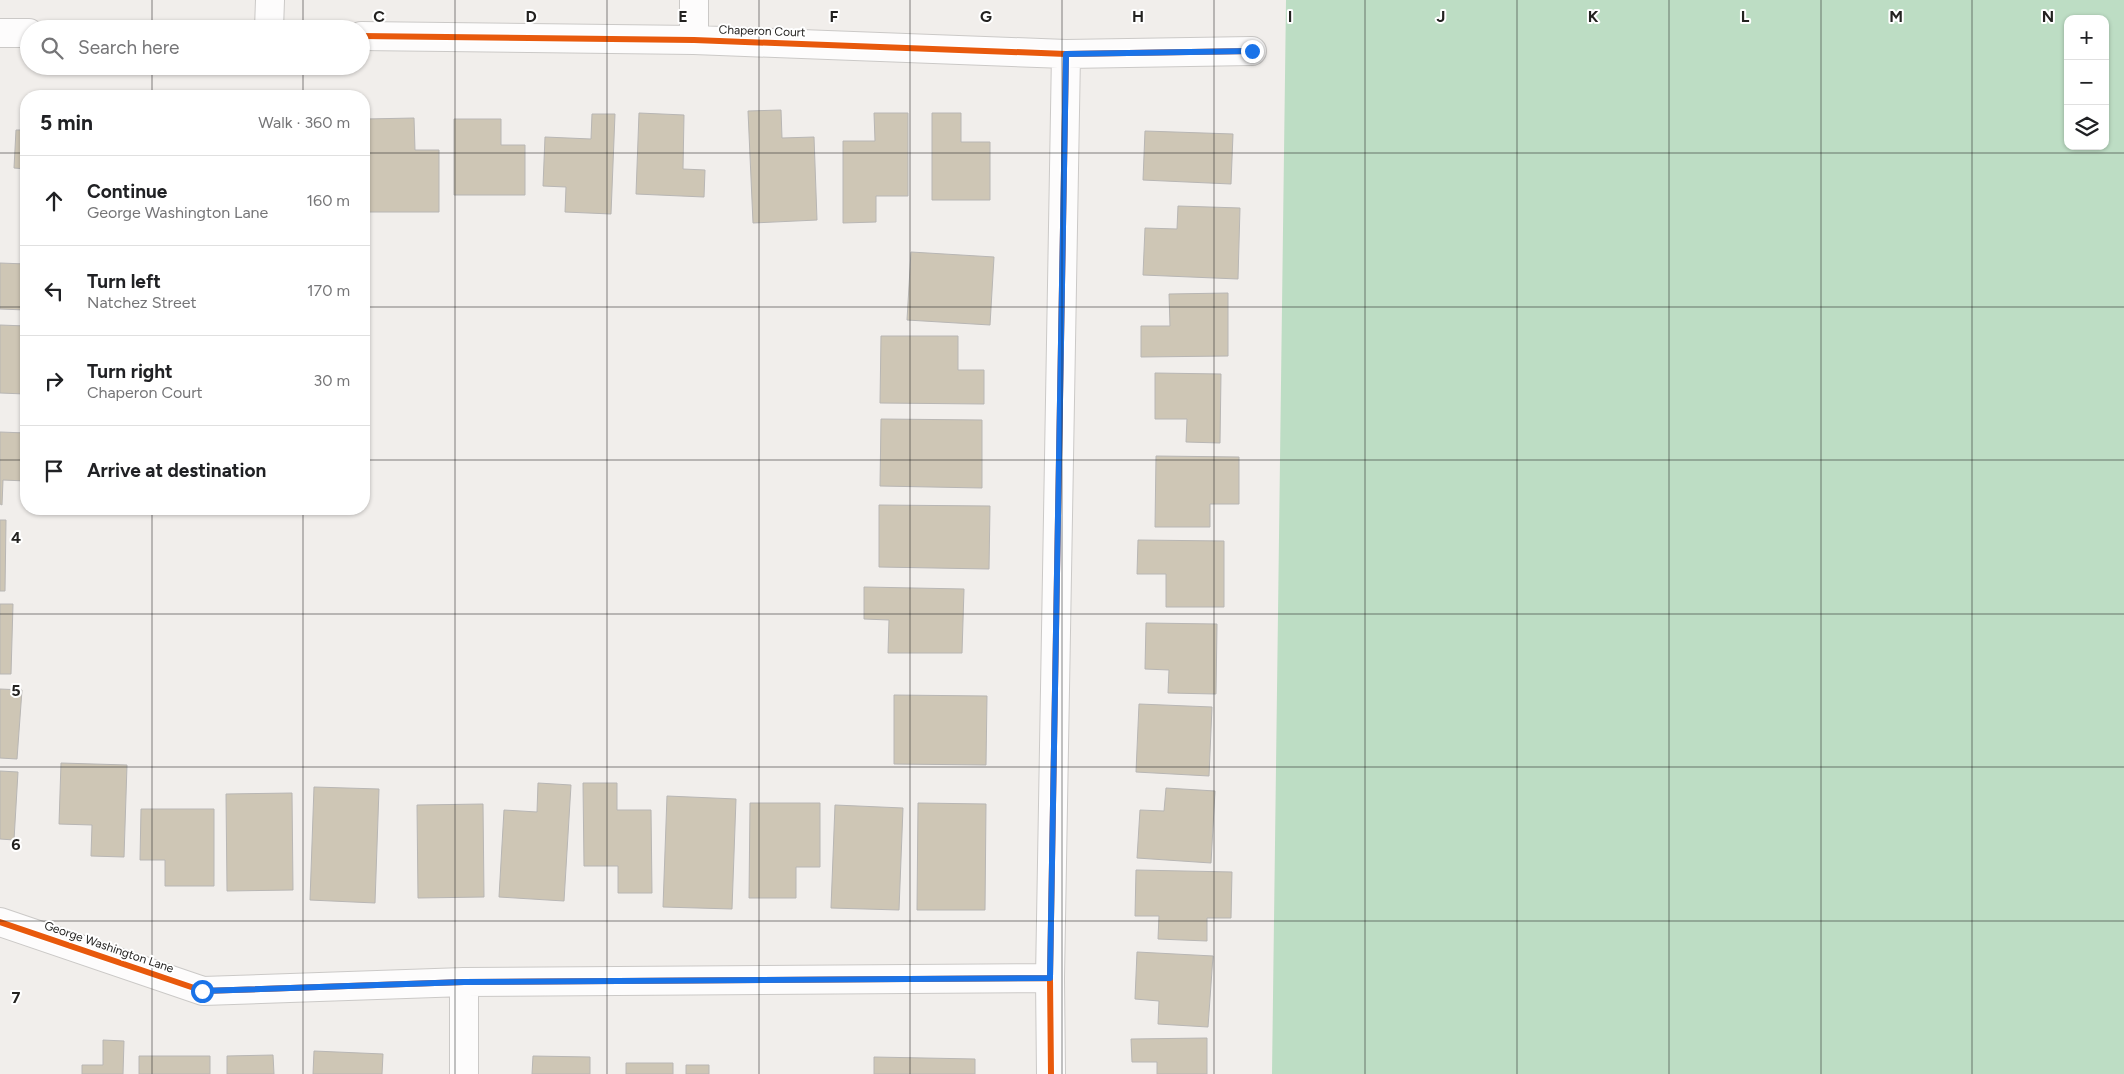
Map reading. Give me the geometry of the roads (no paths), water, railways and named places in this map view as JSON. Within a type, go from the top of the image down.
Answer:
[{"type":"street","points":[[269,20],[270,0]]},
{"type":"street","points":[[694,0],[694,40]]},
{"type":"street","points":[[0,33],[20,33]]},
{"type":"street","name":"Chaperon Court","points":[[370,36],[694,40],[1066,54],[1252,51]]},
{"type":"street","points":[[1051,1074],[1050,978],[1066,54]]},
{"type":"street","name":"George Washington Lane","points":[[0,922],[202,991],[464,982],[1050,978]]},
{"type":"street","points":[[464,982],[464,1074]]}]
